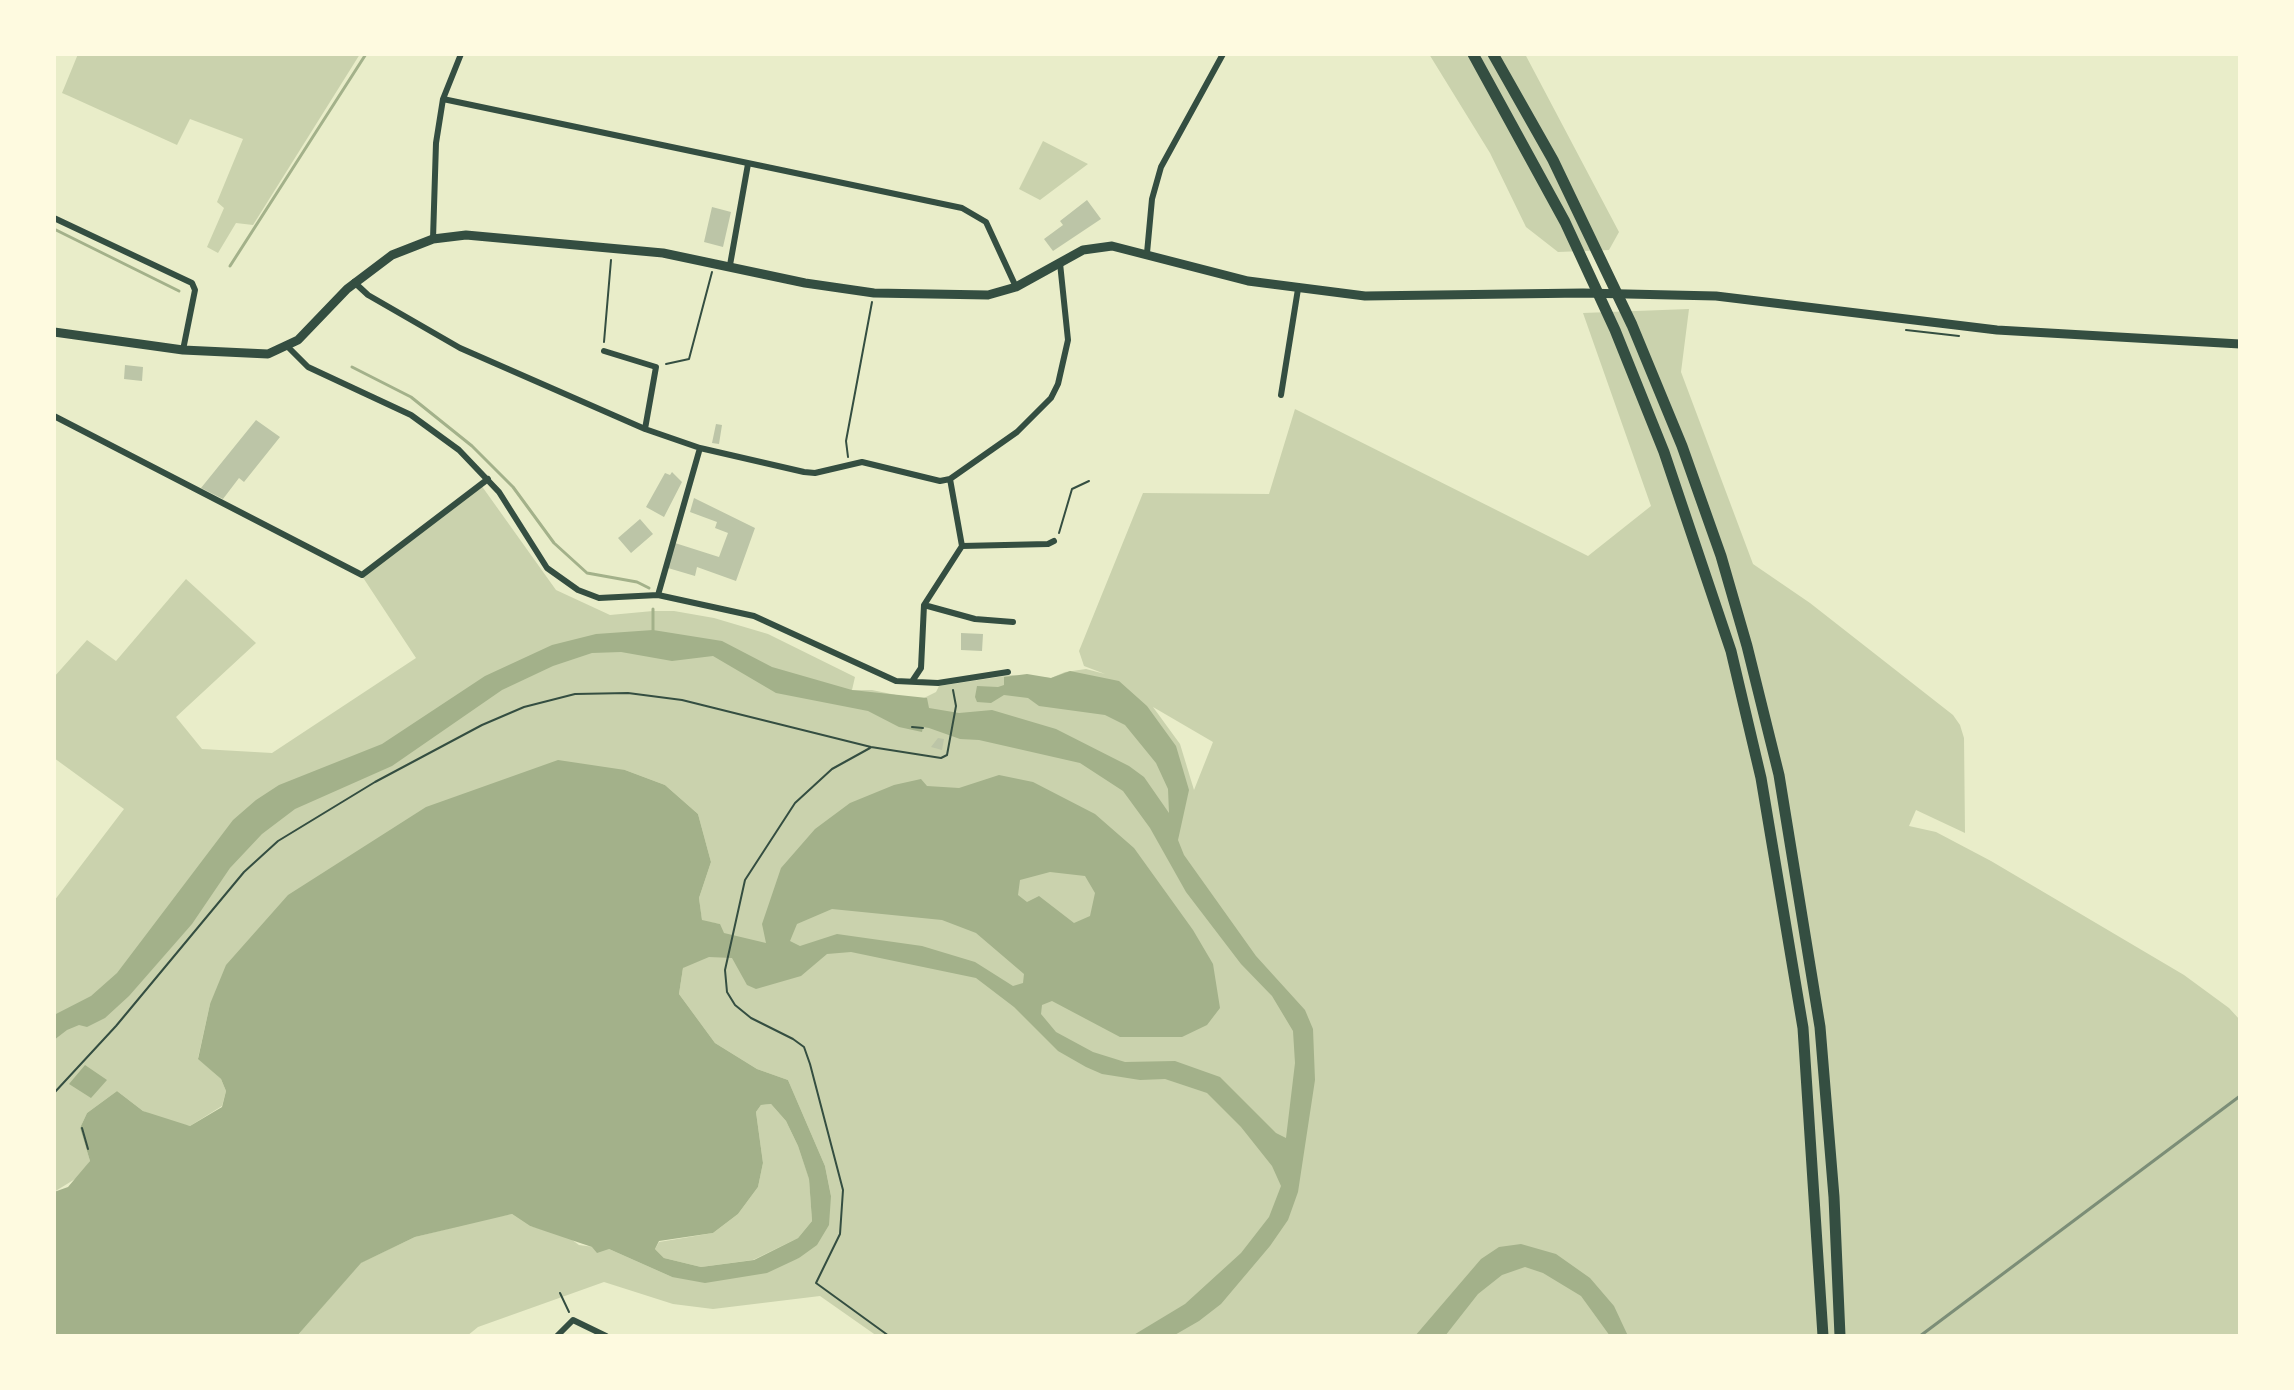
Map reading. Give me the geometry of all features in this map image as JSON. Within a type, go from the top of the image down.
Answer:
[{"type":"highway","points":[[1473,54],[1581,255],[1615,330],[1704,565],[1731,651],[1761,778],[1803,1028],[1823,1336]]},
{"type":"highway","points":[[1493,54],[1553,160],[1602,258],[1682,446],[1721,556],[1779,775],[1820,1027],[1834,1197],[1840,1336]]},
{"type":"main road","points":[[54,332],[183,350],[268,354],[288,347],[307,333],[354,282],[392,255],[433,239],[466,235],[612,249],[730,265],[805,283],[874,293],[988,295],[1016,287],[1083,250],[1098,246],[1147,253],[1248,281],[1365,296],[1583,293],[1716,296],[1997,330],[2240,344]]},
{"type":"street","points":[[433,239],[436,143],[443,99],[461,54]]},
{"type":"street","points":[[1147,253],[1152,199],[1161,167],[1223,54]]},
{"type":"street","points":[[443,99],[924,200],[977,214],[986,222],[1016,287]]},
{"type":"street","points":[[730,265],[748,164]]},
{"type":"street","points":[[54,218],[192,283],[195,290],[183,350]]},
{"type":"street","points":[[354,282],[368,295],[460,348],[645,429],[700,448],[804,472],[862,462],[930,480],[950,479],[1029,421],[1058,384],[1068,340],[1060,263]]},
{"type":"street","points":[[1281,395],[1298,289]]},
{"type":"street","points":[[288,347],[308,367],[411,415],[459,450],[488,479],[511,509],[537,555],[563,581],[599,598],[658,595],[754,616],[884,678],[951,681],[1008,672]]},
{"type":"street","points":[[604,351],[656,367],[645,429]]},
{"type":"street","points":[[54,416],[362,575],[488,479]]},
{"type":"street","points":[[658,595],[700,448]]},
{"type":"street","points":[[913,680],[921,668],[924,605],[962,546],[950,479]]},
{"type":"street","points":[[962,546],[1048,544],[1054,541]]},
{"type":"street","points":[[924,605],[975,619],[1013,622]]},
{"type":"street","points":[[557,1336],[573,1320],[606,1336]]},
{"type":"path","points":[[604,351],[612,249]]},
{"type":"path","points":[[656,367],[689,359],[713,271]]},
{"type":"path","points":[[850,466],[846,441],[872,301]]},
{"type":"path","points":[[1054,541],[1072,489],[1089,481]]},
{"type":"path","points":[[54,1093],[82,1059],[116,1026],[244,872],[278,841],[375,782],[524,707],[575,694],[628,693],[682,700],[871,747],[941,758],[947,755],[956,706],[951,681]]},
{"type":"path","points":[[912,727],[923,728]]},
{"type":"path","points":[[871,747],[832,769],[795,803],[745,880],[725,970],[727,992],[735,1005],[751,1018],[804,1047],[810,1064],[843,1190],[840,1234],[816,1283],[889,1336]]},
{"type":"path","points":[[82,1128],[88,1149]]},
{"type":"path","points":[[560,1293],[573,1320]]},
{"type":"shaded area","points":[[78,54],[360,54],[253,225],[236,223],[218,253],[207,247],[224,208],[217,202],[243,139],[190,119],[177,145],[62,93]]},
{"type":"shaded area","points":[[1429,54],[1525,54],[1619,232],[1609,250],[1558,252],[1526,227],[1490,153]]},
{"type":"shaded area","points":[[1043,141],[1088,164],[1040,200],[1019,189]]},
{"type":"shaded area","points":[[1689,309],[1681,372],[1753,564],[1810,603],[1953,715],[1960,725],[1964,738],[1965,833],[1916,810],[1909,826],[1936,832],[1991,861],[2184,975],[2229,1008],[2240,1020],[2240,1336],[877,1336],[820,1296],[713,1309],[673,1304],[604,1282],[478,1327],[467,1336],[297,1336],[360,1263],[415,1237],[512,1214],[530,1226],[567,1236],[579,1245],[609,1249],[672,1277],[799,1258],[831,1196],[825,1166],[788,1080],[757,1069],[715,1043],[679,994],[683,968],[720,924],[702,921],[699,898],[711,862],[698,814],[665,785],[625,770],[210,1004],[198,1058],[221,1079],[226,1091],[222,1106],[190,1126],[169,1122],[143,1111],[117,1091],[87,1113],[80,1128],[90,1161],[80,1176],[54,1192],[54,901],[124,809],[54,758],[54,677],[87,640],[116,661],[186,579],[256,643],[176,717],[202,749],[272,753],[416,658],[362,576],[481,485],[556,590],[610,615],[653,611],[653,630],[654,611],[714,618],[768,634],[855,677],[852,690],[872,690],[920,700],[936,692],[939,686],[1012,675],[1051,678],[1086,669],[1105,674],[1084,666],[1079,651],[1143,493],[1269,494],[1295,409],[1588,556],[1651,506],[1583,313]],"holes":[[[1153,707],[1213,742],[1194,790],[1180,744]]]},
{"type":"shaded area","points":[[653,630],[722,641],[772,667],[852,690],[927,698],[929,708],[959,713],[992,710],[1056,729],[1129,766],[1144,777],[1169,813],[1168,789],[1156,763],[1125,725],[1105,715],[1039,706],[1028,698],[1004,695],[991,703],[977,702],[975,697],[977,686],[1004,685],[1004,677],[1027,674],[1051,678],[1070,671],[1119,681],[1147,706],[1176,746],[1189,790],[1178,840],[1184,855],[1256,956],[1305,1010],[1313,1029],[1315,1080],[1298,1192],[1288,1220],[1221,1304],[1173,1336],[1132,1336],[1185,1304],[1241,1253],[1269,1217],[1281,1186],[1272,1166],[1241,1127],[1207,1093],[1165,1079],[1140,1080],[1102,1074],[1086,1067],[1058,1051],[1014,1007],[976,978],[851,952],[827,954],[801,976],[756,989],[747,985],[732,958],[709,957],[683,968],[679,994],[715,1043],[757,1069],[788,1080],[825,1166],[831,1196],[829,1225],[817,1245],[799,1258],[767,1273],[705,1283],[672,1277],[609,1249],[597,1253],[592,1247],[530,1226],[512,1214],[415,1237],[361,1263],[297,1336],[54,1336],[54,1192],[68,1187],[90,1161],[80,1128],[87,1113],[117,1091],[143,1111],[190,1126],[222,1107],[226,1091],[221,1079],[198,1059],[210,1004],[226,965],[288,895],[426,807],[558,760],[625,770],[665,785],[698,814],[711,862],[699,898],[702,920],[720,924],[724,933],[766,943],[762,924],[781,868],[815,829],[850,803],[894,785],[921,779],[927,786],[959,788],[999,775],[1033,782],[1095,814],[1134,848],[1193,930],[1213,964],[1220,1008],[1207,1025],[1182,1037],[1120,1037],[1052,1001],[1042,1005],[1041,1014],[1056,1032],[1093,1052],[1125,1062],[1175,1061],[1220,1077],[1276,1133],[1286,1138],[1295,1063],[1293,1031],[1272,996],[1241,964],[1186,892],[1150,828],[1123,791],[1080,763],[979,740],[960,739],[929,728],[923,727],[922,732],[899,727],[868,711],[776,693],[713,656],[672,661],[621,652],[592,653],[553,666],[502,690],[392,766],[295,809],[262,834],[230,868],[192,924],[129,996],[105,1018],[87,1027],[79,1025],[67,1030],[54,1040],[54,1015],[91,996],[117,973],[233,820],[256,800],[279,785],[382,744],[485,676],[552,645],[596,634]],"holes":[[[1050,872],[1085,876],[1095,893],[1090,916],[1074,923],[1039,896],[1027,902],[1018,895],[1020,880]],[[832,909],[942,920],[976,933],[1024,974],[1023,983],[1013,986],[975,962],[922,946],[837,934],[800,946],[790,941],[797,924]],[[771,1104],[786,1121],[798,1146],[809,1179],[812,1221],[798,1238],[754,1260],[701,1267],[664,1258],[655,1249],[659,1241],[713,1233],[738,1214],[758,1187],[763,1163],[756,1112],[761,1105]]]},
{"type":"shaded area","points":[[85,1065],[107,1080],[91,1098],[69,1084]]},
{"type":"shaded area","points":[[771,1104],[786,1121],[798,1146],[809,1178],[812,1221],[798,1238],[753,1260],[701,1267],[664,1258],[655,1249],[659,1242],[713,1233],[738,1214],[758,1187],[763,1163],[756,1112],[761,1105]]},
{"type":"shaded area","points":[[1521,1244],[1556,1254],[1590,1278],[1614,1306],[1628,1336],[1610,1336],[1581,1296],[1543,1273],[1525,1267],[1502,1275],[1478,1294],[1445,1336],[1415,1336],[1481,1259],[1499,1247]]},
{"type":"building","points":[[1087,200],[1101,219],[1053,251],[1044,239],[1063,225],[1060,221]]},
{"type":"building","points":[[712,207],[731,212],[723,247],[704,242]]},
{"type":"building","points":[[125,365],[143,367],[142,381],[124,379]]},
{"type":"building","points":[[256,420],[280,437],[244,482],[239,478],[223,499],[201,488]]},
{"type":"building","points":[[716,424],[722,425],[719,444],[712,443]]},
{"type":"building","points":[[672,472],[682,482],[664,517],[646,507],[665,473],[670,475]]},
{"type":"building","points":[[694,498],[755,528],[736,581],[697,567],[695,576],[668,568],[675,543],[719,557],[728,533],[715,528],[717,522],[690,512]]},
{"type":"building","points":[[640,519],[653,534],[631,553],[618,538]]},
{"type":"building","points":[[961,633],[983,634],[982,651],[961,650]]},
{"type":"building","points":[[938,738],[944,739],[942,750],[931,747]]},
{"type":"waterway","points":[[230,266],[366,54]]},
{"type":"waterway","points":[[54,229],[179,291]]},
{"type":"waterway","points":[[352,367],[411,397],[472,446],[513,487],[554,543],[587,573],[637,582],[649,588]]},
{"type":"waterway","points":[[653,609],[653,633]]},
{"type":"railway","points":[[1920,1336],[2240,1096]]}]
